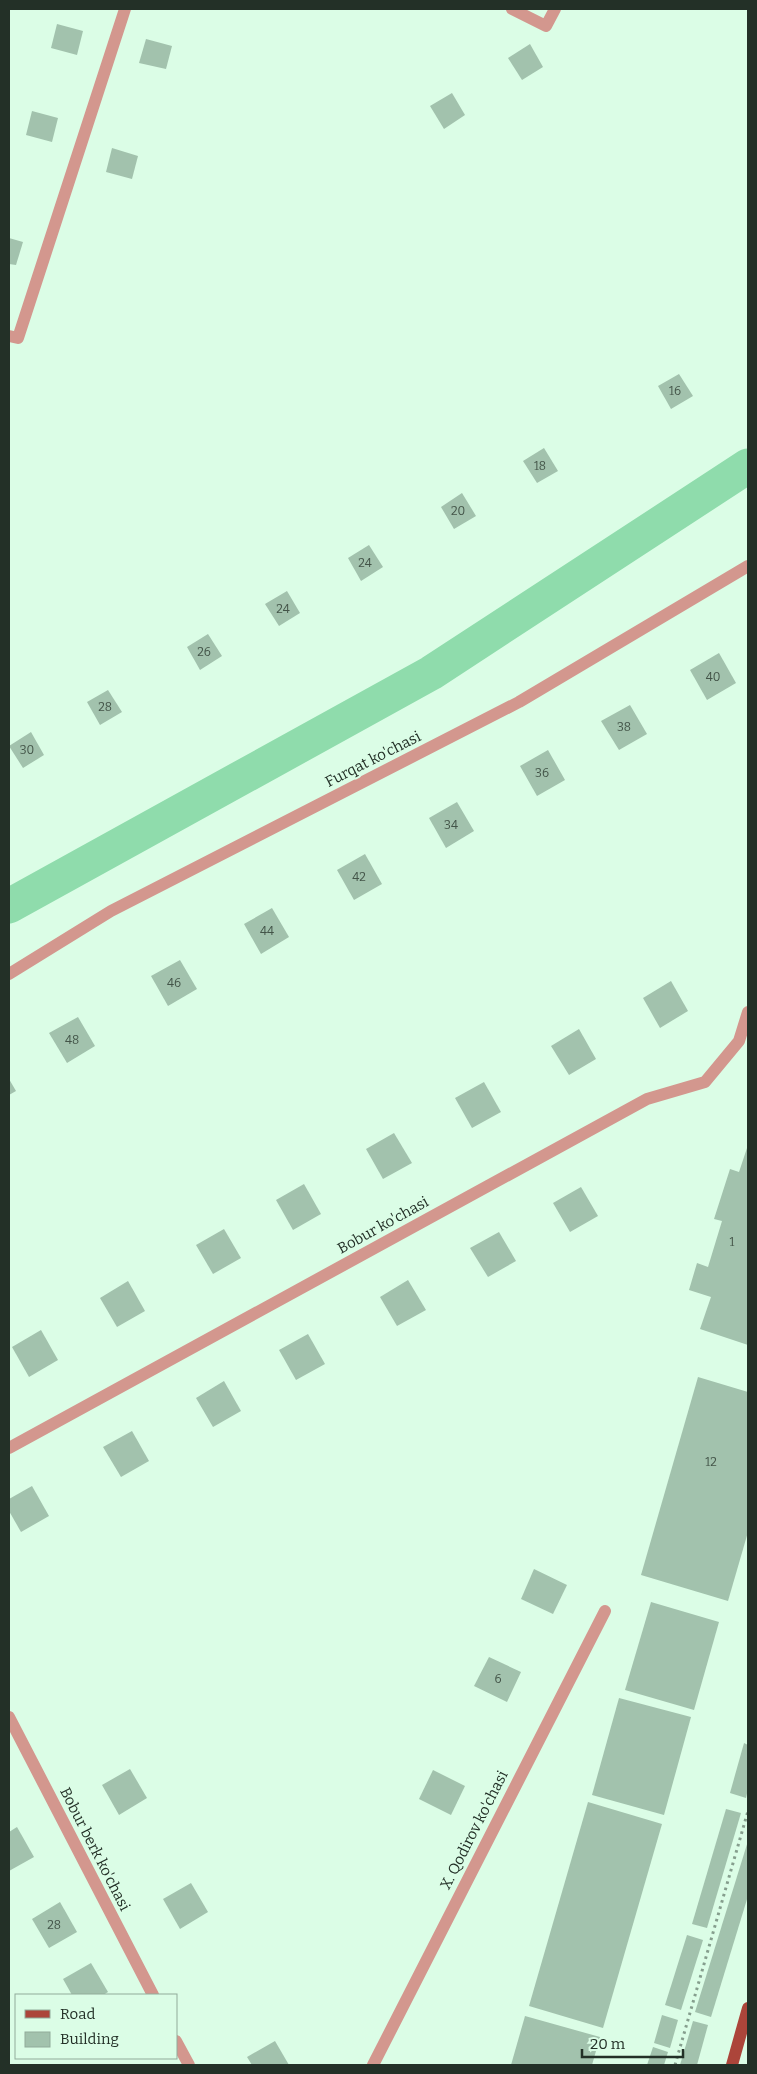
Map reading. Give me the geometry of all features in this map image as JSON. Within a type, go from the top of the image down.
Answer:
[{"type":"main road","points":[[732,2065],[748,2008]]},
{"type":"street","points":[[9,336],[18,338],[125,9]]},
{"type":"street","points":[[512,9],[546,26],[555,9]]},
{"type":"street","name":"Furqat ko'chasi","points":[[9,974],[111,911],[519,702],[748,566]]},
{"type":"street","name":"Bobur ko'chasi","points":[[9,1448],[647,1099],[705,1082],[739,1042],[748,1012]]},
{"type":"street","name":"X. Qodirov ko'chasi","points":[[373,2065],[605,1611]]},
{"type":"street","name":"Bobur berk ko'chasi","points":[[9,1717],[151,1994]]},
{"type":"street","points":[[178,2045],[189,2065]]},
{"type":"path","points":[[675,2065],[748,1811]]},
{"type":"building","points":[[57,24],[83,31],[77,55],[51,48]]},
{"type":"building","points":[[146,39],[172,46],[166,69],[139,63]]},
{"type":"building","points":[[530,44],[543,67],[522,80],[508,58]]},
{"type":"building","points":[[452,93],[465,115],[444,129],[430,106]]},
{"type":"building","points":[[32,111],[58,118],[52,142],[26,135]]},
{"type":"building","points":[[112,148],[138,156],[132,179],[106,172]]},
{"type":"building","points":[[9,238],[23,242],[16,265],[9,264]]},
{"type":"building","points":[[679,374],[693,396],[671,409],[658,386]]},
{"type":"building","points":[[544,448],[558,471],[537,483],[523,461]]},
{"type":"building","points":[[462,493],[476,516],[454,529],[441,507]]},
{"type":"building","points":[[369,545],[383,567],[361,581],[348,558]]},
{"type":"building","points":[[287,591],[300,613],[279,626],[265,604]]},
{"type":"building","points":[[208,634],[222,656],[200,670],[187,647]]},
{"type":"building","points":[[719,653],[736,683],[707,700],[690,670]]},
{"type":"building","points":[[108,690],[122,712],[100,725],[87,702]]},
{"type":"building","points":[[630,705],[647,734],[619,750],[601,721]]},
{"type":"building","points":[[31,732],[44,755],[23,768],[9,746]]},
{"type":"building","points":[[548,750],[565,780],[537,796],[520,766]]},
{"type":"building","points":[[457,802],[474,831],[446,848],[429,818]]},
{"type":"building","points":[[365,854],[382,884],[354,900],[337,870]]},
{"type":"building","points":[[272,908],[289,937],[261,954],[244,924]]},
{"type":"building","points":[[180,960],[197,989],[168,1006],[151,976]]},
{"type":"building","points":[[671,981],[688,1011],[660,1028],[643,998]]},
{"type":"building","points":[[78,1017],[95,1046],[67,1063],[49,1033]]},
{"type":"building","points":[[579,1029],[596,1059],[569,1075],[551,1046]]},
{"type":"building","points":[[9,1079],[16,1091],[9,1095]]},
{"type":"building","points":[[484,1082],[501,1112],[472,1128],[455,1098]]},
{"type":"building","points":[[394,1133],[412,1163],[383,1179],[366,1149]]},
{"type":"building","points":[[748,1145],[748,1345],[700,1329],[711,1297],[689,1290],[697,1263],[708,1267],[722,1221],[714,1219],[730,1169],[739,1172]]},
{"type":"building","points":[[304,1184],[321,1214],[293,1230],[276,1200]]},
{"type":"building","points":[[581,1187],[598,1216],[570,1232],[553,1203]]},
{"type":"building","points":[[224,1229],[241,1258],[213,1274],[196,1245]]},
{"type":"building","points":[[499,1232],[516,1261],[488,1277],[470,1248]]},
{"type":"building","points":[[408,1280],[426,1310],[397,1326],[380,1297]]},
{"type":"building","points":[[128,1281],[145,1311],[117,1327],[100,1298]]},
{"type":"building","points":[[41,1330],[58,1360],[29,1377],[12,1347]]},
{"type":"building","points":[[308,1334],[325,1364],[296,1380],[279,1350]]},
{"type":"building","points":[[698,1377],[748,1392],[748,1532],[728,1601],[641,1575]]},
{"type":"building","points":[[224,1381],[241,1411],[213,1427],[196,1398]]},
{"type":"building","points":[[132,1431],[149,1461],[121,1477],[103,1447]]},
{"type":"building","points":[[32,1486],[49,1516],[21,1532],[9,1511],[9,1499]]},
{"type":"building","points":[[534,1569],[567,1585],[553,1614],[521,1599]]},
{"type":"building","points":[[651,1602],[719,1622],[694,1710],[625,1690]]},
{"type":"building","points":[[489,1657],[521,1672],[507,1702],[474,1686]]},
{"type":"building","points":[[619,1698],[691,1717],[664,1815],[592,1795]]},
{"type":"building","points":[[744,1743],[748,1745],[748,1789],[746,1798],[730,1793]]},
{"type":"building","points":[[130,1769],[147,1798],[119,1815],[102,1785]]},
{"type":"building","points":[[433,1770],[465,1786],[451,1815],[419,1799]]},
{"type":"building","points":[[588,1802],[662,1824],[603,2028],[529,2006]]},
{"type":"building","points":[[726,1809],[741,1813],[707,1928],[692,1924]]},
{"type":"building","points":[[17,1827],[34,1857],[9,1871],[9,1832]]},
{"type":"building","points":[[748,1841],[748,1896],[711,2017],[695,2012]]},
{"type":"building","points":[[191,1883],[208,1912],[180,1929],[163,1899]]},
{"type":"building","points":[[60,1902],[77,1932],[49,1948],[32,1919]]},
{"type":"building","points":[[687,1935],[703,1940],[681,2010],[665,2005]]},
{"type":"building","points":[[91,1963],[108,1992],[105,1994],[71,1994],[63,1979]]},
{"type":"building","points":[[662,2015],[678,2020],[670,2048],[654,2043]]},
{"type":"building","points":[[525,2016],[600,2037],[592,2065],[511,2065]]},
{"type":"building","points":[[693,2021],[708,2025],[697,2065],[680,2065]]},
{"type":"building","points":[[275,2041],[289,2065],[252,2065],[247,2057]]},
{"type":"building","points":[[653,2047],[668,2052],[664,2065],[647,2065]]},
{"type":"waterway","points":[[9,906],[431,673],[748,466]]}]
